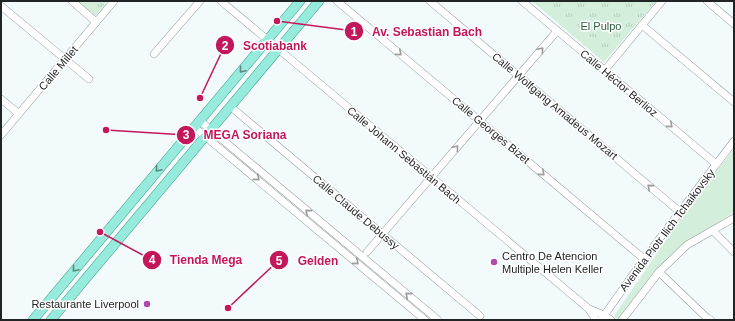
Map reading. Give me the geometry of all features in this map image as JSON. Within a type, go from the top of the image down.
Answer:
[{"type":"main road","points":[[33,320],[300,1]]},
{"type":"main road","points":[[51,320],[319,1]]},
{"type":"street","points":[[72,1],[96,22]]},
{"type":"street","name":"Calle Millet","points":[[1,135],[114,1]]},
{"type":"street","points":[[154,54],[200,1]]},
{"type":"street","name":"Calle Johann Sebastián Bach","points":[[220,1],[430,178],[589,309],[603,318],[611,320]]},
{"type":"street","name":"Calle Georges Bizet","points":[[337,1],[644,259]]},
{"type":"street","name":"Calle Wolfgang Amadeus Mozart","points":[[430,1],[680,212]]},
{"type":"street","name":"Calle Héctor Berlioz","points":[[522,1],[716,164]]},
{"type":"street","points":[[604,71],[662,1]]},
{"type":"street","points":[[707,1],[734,24]]},
{"type":"street","points":[[1,6],[88,79]]},
{"type":"street","points":[[642,25],[734,102]]},
{"type":"street","points":[[367,252],[557,31]]},
{"type":"street","points":[[1,99],[18,114]]},
{"type":"street","name":"Calle Claude Debussy","points":[[231,107],[480,316]]},
{"type":"street","points":[[197,124],[425,320]]},
{"type":"street","name":"Avenida Piotr Ilich Tchaikovsky","points":[[603,318],[644,259],[734,141]]},
{"type":"street","points":[[239,159],[438,320]]},
{"type":"street","name":"Avenida Piotr Ilich Tchaikovsky","points":[[622,320],[659,272],[687,246],[734,218]]},
{"type":"street","points":[[713,231],[734,252]]},
{"type":"street","points":[[659,272],[707,318],[711,320]]},
{"type":"street","name":"Calle Johann Sebastián Bach","points":[[589,309],[596,320]]},
{"type":"green space","points":[[78,1],[108,1],[95,16]]},
{"type":"green space","name":"El Pulpo","points":[[532,1],[656,1],[604,62]]},
{"type":"green space","points":[[734,149],[734,212],[675,251],[654,272],[618,319],[614,316],[691,204]]},
{"type":"place","name":"Av. Sebastian Bach","points":[[277,21]]},
{"type":"place","name":"Scotiabank","points":[[200,98]]},
{"type":"place","name":"MEGA Soriana","points":[[106,130]]},
{"type":"place","name":"Tienda Mega","points":[[100,232]]},
{"type":"place","name":"Centro De Atencion Multiple Helen Keller","points":[[494,262]]},
{"type":"place","name":"Restaurante Liverpool","points":[[147,304]]},
{"type":"place","name":"Gelden","points":[[228,308]]}]
